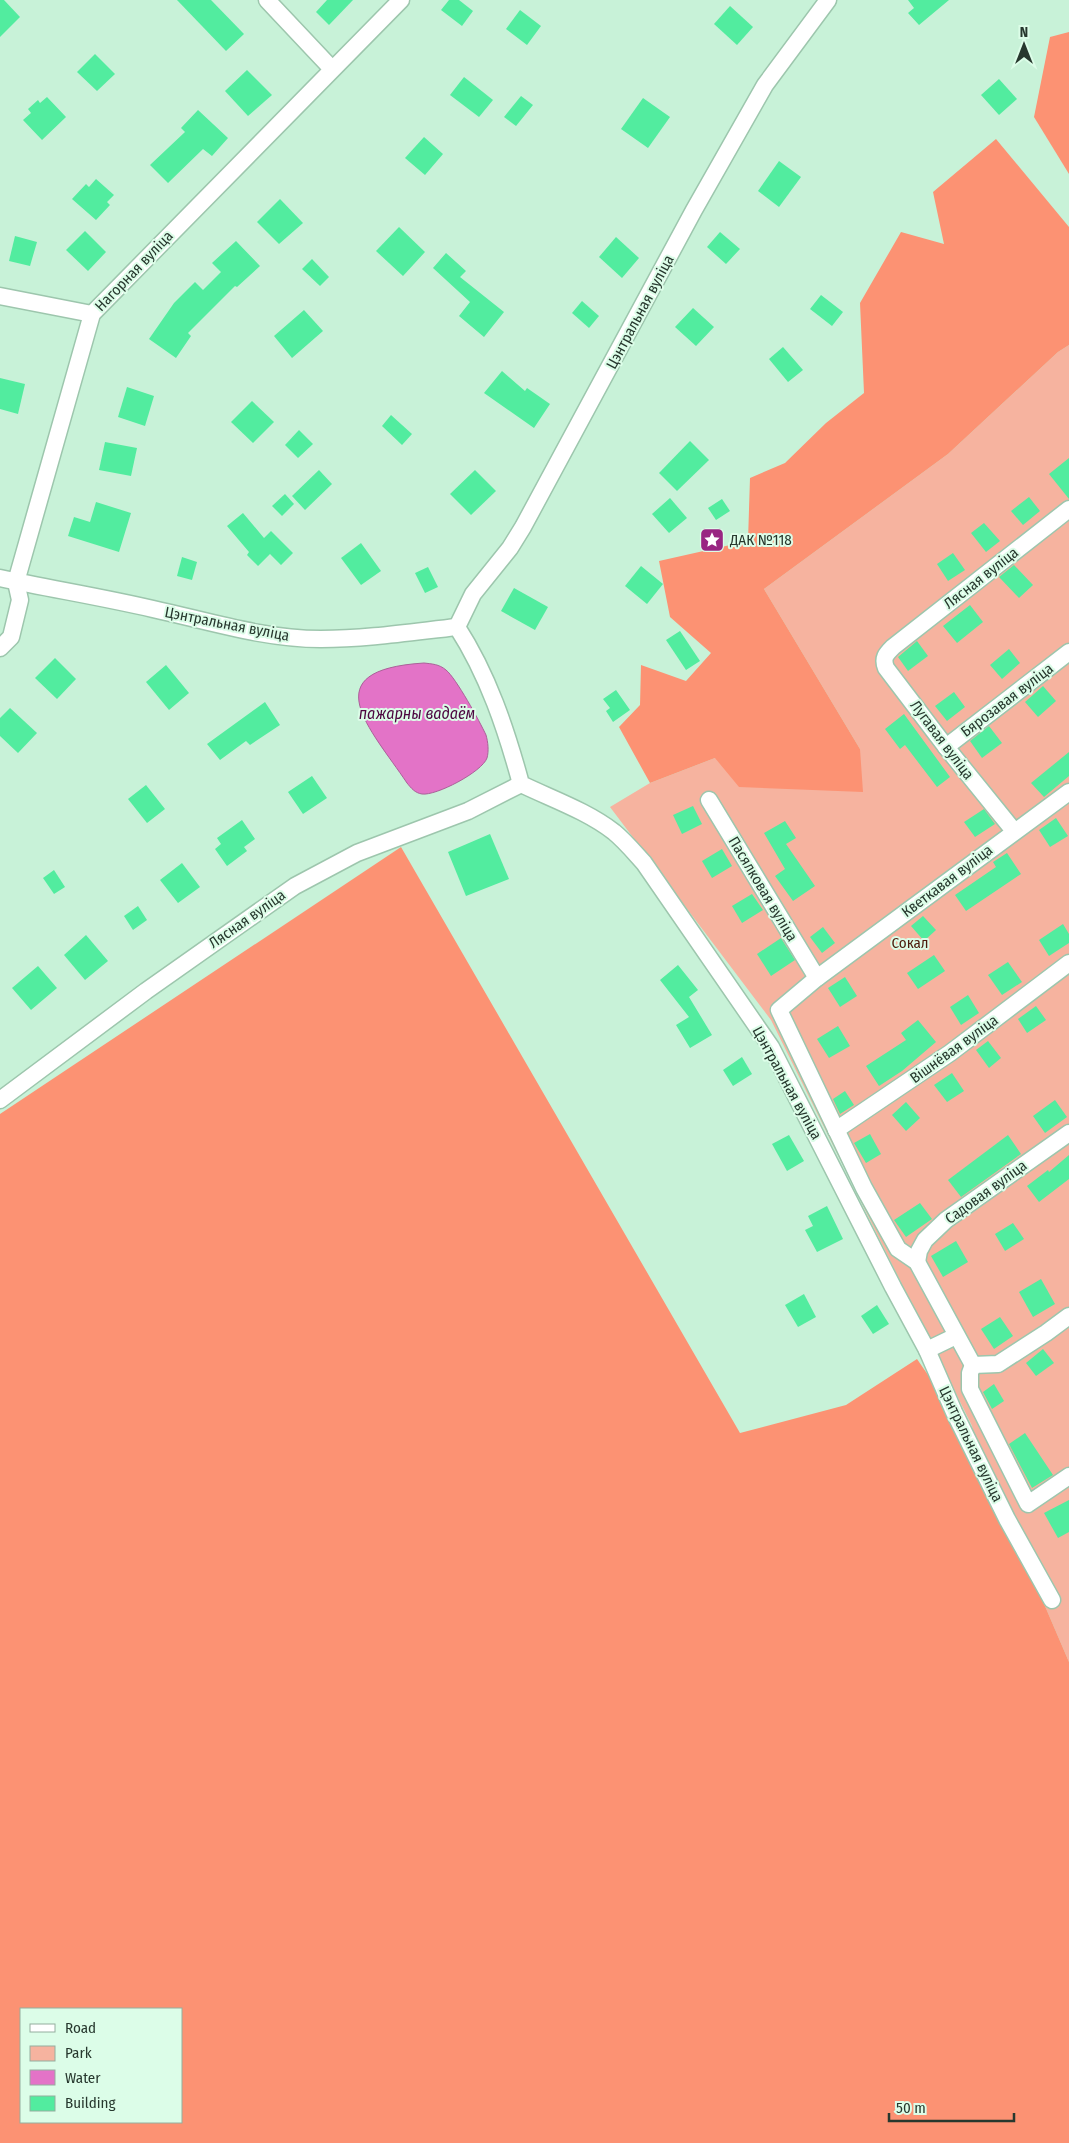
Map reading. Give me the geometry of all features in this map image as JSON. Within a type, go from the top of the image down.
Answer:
[{"type":"street","points":[[267,0],[332,69]]},
{"type":"street","name":"Нагорная вуліца","points":[[0,648],[11,636],[20,600],[16,582],[92,314],[401,0]]},
{"type":"street","name":"Цэнтральная вуліца","points":[[0,578],[286,637],[320,639],[359,638],[457,626],[473,594],[510,548],[522,527],[694,210],[765,85],[828,0]]},
{"type":"street","points":[[0,296],[92,314]]},
{"type":"street","name":"Лясная вуліца","points":[[892,647],[1069,509]]},
{"type":"street","points":[[457,626],[482,672],[501,718],[521,784]]},
{"type":"street","name":"Лугавая вуліца","points":[[892,647],[885,655],[886,668],[946,747],[1014,831]]},
{"type":"street","name":"Бярозавая вуліца","points":[[946,747],[1069,652]]},
{"type":"street","name":"Цэнтральная вуліца","points":[[521,784],[597,821],[614,832],[644,863],[770,1047],[927,1350],[954,1412],[1007,1519],[1052,1600]]},
{"type":"street","name":"Лясная вуліца","points":[[0,1100],[154,986],[295,886],[357,853],[468,811],[521,784]]},
{"type":"street","name":"Кветкавая вуліца","points":[[836,1130],[778,1010],[817,978],[1069,792]]},
{"type":"street","name":"Пасялковая вуліца","points":[[709,800],[817,978]]},
{"type":"street","name":"Вішнёвая вуліца","points":[[836,1130],[950,1053],[1069,963]]},
{"type":"street","points":[[836,1130],[864,1188],[898,1249],[917,1262],[956,1336],[974,1365]]},
{"type":"street","name":"Садовая вуліца","points":[[917,1262],[919,1251],[925,1240],[946,1220],[1069,1133]]},
{"type":"street","points":[[974,1365],[998,1364],[1069,1316]]},
{"type":"street","points":[[927,1350],[956,1336]]},
{"type":"street","points":[[974,1365],[970,1373],[970,1389],[1028,1504],[1069,1476]]},
{"type":"green space","name":"Сокал","points":[[1069,345],[1069,1662],[975,1443],[972,1426],[771,1020],[610,807],[650,783],[715,758],[860,749],[764,589],[948,454],[1058,352]]},
{"type":"shaded area","points":[[1069,32],[1069,174],[1034,117],[1050,37]]},
{"type":"shaded area","points":[[996,139],[1069,227],[1069,345],[1058,352],[948,454],[764,589],[860,749],[863,792],[739,787],[715,758],[650,783],[619,727],[640,705],[641,665],[686,681],[711,653],[670,617],[659,561],[748,541],[750,478],[785,463],[826,423],[864,393],[860,303],[901,232],[944,244],[933,192]]},
{"type":"shaded area","points":[[401,847],[740,1433],[846,1405],[917,1359],[975,1443],[1069,1662],[1069,2143],[0,2143],[0,1114]]},
{"type":"water","name":"пажарны вадаём","points":[[424,663],[441,667],[456,682],[486,735],[488,749],[487,758],[477,770],[458,782],[429,794],[415,791],[407,783],[378,742],[367,723],[360,705],[360,690],[369,677],[390,668]]},
{"type":"building","points":[[0,0],[4,0],[20,17],[0,37]]},
{"type":"building","points":[[177,0],[211,0],[244,34],[226,51]]},
{"type":"building","points":[[327,0],[353,0],[329,25],[316,12]]},
{"type":"building","points":[[449,0],[459,0],[473,11],[462,26],[441,10]]},
{"type":"building","points":[[908,0],[949,0],[919,25],[908,13],[914,8]]},
{"type":"building","points":[[730,6],[753,27],[737,45],[714,24]]},
{"type":"building","points":[[520,10],[541,26],[527,45],[506,29]]},
{"type":"building","points":[[95,54],[115,74],[97,91],[77,72]]},
{"type":"building","points":[[247,70],[272,95],[248,116],[225,91]]},
{"type":"building","points":[[464,77],[493,100],[479,117],[450,95]]},
{"type":"building","points":[[999,79],[1017,99],[999,115],[981,95]]},
{"type":"building","points":[[521,96],[533,105],[516,126],[504,117]]},
{"type":"building","points":[[47,97],[66,117],[42,140],[23,120],[31,113],[28,109],[38,100],[40,103]]},
{"type":"building","points":[[643,98],[670,117],[648,148],[621,129]]},
{"type":"building","points":[[198,110],[228,138],[212,156],[203,149],[168,183],[150,165],[185,132],[181,128]]},
{"type":"building","points":[[424,137],[443,154],[425,175],[405,158]]},
{"type":"building","points":[[779,161],[801,177],[779,207],[758,191]]},
{"type":"building","points":[[96,179],[114,195],[107,202],[110,205],[96,220],[72,199],[86,184],[89,187]]},
{"type":"building","points":[[280,199],[303,223],[279,244],[257,222]]},
{"type":"building","points":[[399,227],[425,252],[403,276],[376,251]]},
{"type":"building","points":[[85,231],[106,252],[88,271],[66,250]]},
{"type":"building","points":[[720,232],[740,249],[726,264],[707,247]]},
{"type":"building","points":[[15,236],[37,242],[30,266],[9,261]]},
{"type":"building","points":[[616,237],[639,258],[622,278],[599,257]]},
{"type":"building","points":[[236,241],[260,266],[237,287],[235,286],[188,333],[191,336],[176,358],[149,339],[174,303],[195,282],[203,290],[221,272],[212,263]]},
{"type":"building","points":[[446,253],[466,271],[460,277],[504,312],[484,337],[459,316],[470,302],[433,268]]},
{"type":"building","points":[[312,259],[329,277],[320,286],[302,269]]},
{"type":"building","points":[[821,295],[843,312],[832,326],[810,309]]},
{"type":"building","points":[[582,301],[599,316],[589,328],[572,313]]},
{"type":"building","points":[[693,308],[714,327],[696,346],[675,327]]},
{"type":"building","points":[[304,310],[323,331],[292,358],[274,336]]},
{"type":"building","points":[[783,347],[803,370],[788,382],[769,359]]},
{"type":"building","points":[[502,371],[525,391],[527,388],[550,404],[534,428],[484,393]]},
{"type":"building","points":[[0,378],[25,384],[18,414],[0,409]]},
{"type":"building","points":[[127,387],[154,396],[145,426],[118,417]]},
{"type":"building","points":[[252,401],[274,422],[253,443],[231,422]]},
{"type":"building","points":[[391,415],[412,434],[402,445],[382,426]]},
{"type":"building","points":[[299,430],[313,444],[298,458],[285,445]]},
{"type":"building","points":[[690,441],[709,460],[677,491],[659,473]]},
{"type":"building","points":[[105,442],[137,448],[131,476],[99,470]]},
{"type":"building","points":[[1069,458],[1069,499],[1049,474]]},
{"type":"building","points":[[319,470],[332,484],[305,510],[292,496]]},
{"type":"building","points":[[475,470],[496,491],[471,515],[450,494]]},
{"type":"building","points":[[285,494],[294,504],[282,516],[272,506]]},
{"type":"building","points":[[1029,497],[1040,511],[1023,525],[1011,511]]},
{"type":"building","points":[[670,498],[687,518],[669,533],[652,514]]},
{"type":"building","points":[[722,499],[730,511],[716,520],[708,508]]},
{"type":"building","points":[[96,502],[131,513],[119,552],[68,536],[74,517],[90,522]]},
{"type":"building","points":[[243,513],[264,538],[271,531],[293,553],[281,565],[270,554],[258,566],[247,555],[249,552],[227,526]]},
{"type":"building","points":[[984,523],[1000,541],[986,552],[971,533]]},
{"type":"building","points":[[361,543],[381,571],[361,585],[341,558]]},
{"type":"building","points":[[953,553],[965,570],[948,581],[937,564]]},
{"type":"building","points":[[182,557],[197,562],[192,580],[177,576]]},
{"type":"building","points":[[1014,565],[1033,585],[1019,598],[999,577]]},
{"type":"building","points":[[641,566],[663,584],[647,604],[625,586]]},
{"type":"building","points":[[428,567],[438,587],[425,593],[415,573]]},
{"type":"building","points":[[514,588],[548,607],[535,630],[501,611]]},
{"type":"building","points":[[970,605],[983,622],[957,643],[943,626]]},
{"type":"building","points":[[680,631],[700,661],[686,670],[666,640]]},
{"type":"building","points":[[917,641],[928,656],[908,671],[898,657]]},
{"type":"building","points":[[1009,649],[1020,663],[1002,679],[990,665]]},
{"type":"building","points":[[55,658],[76,679],[57,699],[35,678]]},
{"type":"building","points":[[166,665],[189,693],[169,710],[146,682]]},
{"type":"building","points":[[1043,686],[1056,701],[1038,717],[1025,702]]},
{"type":"building","points":[[616,690],[630,710],[613,722],[606,711],[610,708],[603,699]]},
{"type":"building","points":[[954,692],[965,707],[947,721],[935,706]]},
{"type":"building","points":[[265,702],[280,725],[250,745],[246,741],[220,760],[207,744]]},
{"type":"building","points":[[10,708],[37,733],[18,753],[0,736],[0,718]]},
{"type":"building","points":[[904,714],[950,777],[937,787],[905,745],[900,749],[885,729]]},
{"type":"building","points":[[989,726],[1002,743],[982,758],[970,741]]},
{"type":"building","points":[[1069,752],[1069,776],[1044,797],[1031,783]]},
{"type":"building","points":[[312,776],[327,798],[303,814],[288,792]]},
{"type":"building","points":[[146,785],[165,809],[147,823],[128,799]]},
{"type":"building","points":[[693,806],[702,824],[682,834],[673,815]]},
{"type":"building","points":[[984,809],[995,824],[975,837],[964,822]]},
{"type":"building","points":[[1056,818],[1068,836],[1050,847],[1039,830]]},
{"type":"building","points":[[242,820],[255,839],[244,847],[247,851],[227,866],[215,849],[221,844],[217,838]]},
{"type":"building","points":[[785,821],[796,838],[786,844],[815,886],[793,901],[775,876],[785,869],[764,833]]},
{"type":"building","points":[[490,834],[509,879],[466,896],[448,852]]},
{"type":"building","points":[[722,849],[732,866],[712,878],[702,861]]},
{"type":"building","points":[[1007,853],[1021,874],[966,911],[955,895],[996,867],[993,862]]},
{"type":"building","points":[[182,863],[200,887],[178,903],[160,880]]},
{"type":"building","points":[[54,870],[65,887],[54,894],[43,878]]},
{"type":"building","points":[[752,894],[763,910],[742,923],[732,906]]},
{"type":"building","points":[[138,906],[147,920],[133,930],[124,916]]},
{"type":"building","points":[[923,916],[936,930],[924,941],[911,926]]},
{"type":"building","points":[[1063,924],[1069,934],[1069,943],[1049,956],[1039,940]]},
{"type":"building","points":[[823,927],[835,943],[822,953],[810,937]]},
{"type":"building","points":[[86,935],[108,961],[85,980],[64,955]]},
{"type":"building","points":[[781,938],[795,960],[771,976],[757,954]]},
{"type":"building","points":[[934,955],[945,971],[918,989],[907,973]]},
{"type":"building","points":[[1008,962],[1022,982],[1002,995],[988,975]]},
{"type":"building","points":[[678,965],[698,990],[689,997],[712,1035],[690,1048],[676,1025],[689,1017],[660,980]]},
{"type":"building","points":[[38,966],[57,988],[31,1010],[12,988]]},
{"type":"building","points":[[845,977],[857,996],[840,1007],[828,988]]},
{"type":"building","points":[[968,995],[979,1013],[961,1025],[950,1007]]},
{"type":"building","points":[[1036,1006],[1046,1020],[1027,1033],[1018,1019]]},
{"type":"building","points":[[918,1020],[936,1042],[902,1071],[879,1086],[866,1066],[906,1040],[901,1033]]},
{"type":"building","points":[[838,1026],[850,1046],[829,1058],[817,1039]]},
{"type":"building","points":[[988,1041],[1001,1058],[989,1068],[976,1050]]},
{"type":"building","points":[[742,1057],[752,1074],[733,1086],[723,1070]]},
{"type":"building","points":[[952,1073],[964,1091],[947,1102],[934,1085]]},
{"type":"building","points":[[845,1091],[854,1105],[840,1114],[833,1099]]},
{"type":"building","points":[[1055,1100],[1067,1117],[1045,1133],[1033,1116]]},
{"type":"building","points":[[906,1102],[920,1118],[906,1131],[892,1115]]},
{"type":"building","points":[[870,1134],[881,1154],[866,1163],[854,1143]]},
{"type":"building","points":[[789,1135],[804,1161],[787,1171],[772,1144]]},
{"type":"building","points":[[1008,1135],[1021,1154],[961,1197],[948,1180]]},
{"type":"building","points":[[1069,1155],[1069,1179],[1039,1202],[1027,1186],[1048,1170],[1049,1172]]},
{"type":"building","points":[[920,1203],[932,1219],[906,1237],[894,1220]]},
{"type":"building","points":[[827,1206],[843,1239],[817,1252],[805,1230],[813,1226],[808,1216]]},
{"type":"building","points":[[1013,1223],[1024,1239],[1005,1251],[995,1234]]},
{"type":"building","points":[[956,1241],[968,1262],[943,1277],[931,1256]]},
{"type":"building","points":[[1041,1279],[1055,1304],[1033,1317],[1019,1292]]},
{"type":"building","points":[[804,1294],[816,1317],[798,1327],[785,1305]]},
{"type":"building","points":[[877,1305],[889,1324],[873,1334],[861,1316]]},
{"type":"building","points":[[1000,1317],[1013,1336],[994,1349],[981,1329]]},
{"type":"building","points":[[1043,1349],[1054,1363],[1036,1376],[1026,1363]]},
{"type":"building","points":[[994,1384],[1004,1401],[992,1409],[983,1392]]},
{"type":"building","points":[[1025,1433],[1053,1475],[1032,1488],[1009,1444]]},
{"type":"building","points":[[1069,1500],[1069,1532],[1058,1538],[1044,1513]]},
{"type":"place","name":"ДАК №118","points":[[712,540]]}]
